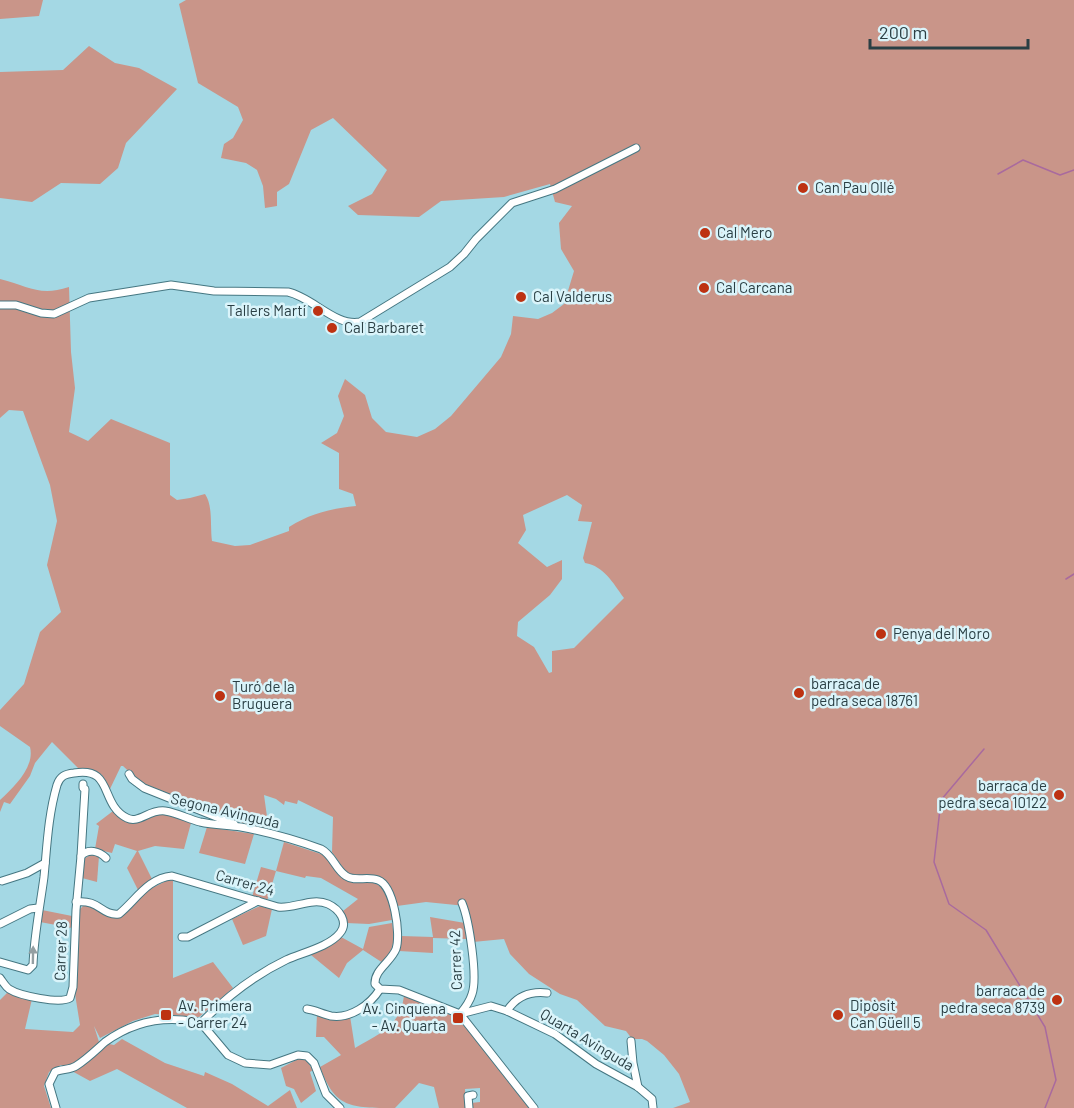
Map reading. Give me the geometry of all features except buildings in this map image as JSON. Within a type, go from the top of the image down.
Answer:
[{"type":"street","points":[[0,305],[16,305],[50,314],[89,298],[171,285],[214,291],[269,290],[293,293],[353,324],[368,319],[454,264],[476,238],[512,203],[555,189],[636,148]]},
{"type":"street","name":"Segona Avinguda","points":[[0,962],[28,970],[33,965],[48,826],[57,785],[63,776],[87,772],[99,776],[111,803],[118,812],[131,819],[138,819],[151,812],[159,811],[174,813],[205,823],[242,827],[321,849],[328,853],[338,869],[347,876],[354,879],[374,879],[387,886],[393,904],[398,941],[393,954],[375,977],[375,984],[380,989]]},
{"type":"street","points":[[129,774],[148,789],[242,827]]},
{"type":"street","name":"Carrer 28","points":[[0,978],[9,988],[22,995],[64,1001],[70,998],[73,987],[76,902],[81,856],[85,789],[83,789],[83,784]]},
{"type":"street","points":[[81,856],[89,851],[100,853],[106,858]]},
{"type":"street","points":[[2,881],[27,873],[45,863]]},
{"type":"street","name":"Carrer 24","points":[[76,902],[91,902],[108,913],[116,914],[130,904],[146,887],[162,878],[172,876],[283,908],[315,902],[328,904],[342,916],[342,930],[337,936],[309,952],[286,960],[243,985],[223,1000],[201,1023]]},
{"type":"street","points":[[182,938],[258,902]]},
{"type":"street","name":"Carrer 42","points":[[460,1014],[469,1001],[474,987],[468,920],[462,903]]},
{"type":"street","points":[[0,924],[30,909],[38,908]]},
{"type":"street","points":[[0,962],[0,967]]},
{"type":"street","points":[[307,1009],[331,1016],[345,1015],[367,1005],[380,989],[399,990],[460,1014],[534,1108]]},
{"type":"street","points":[[507,1011],[516,1001],[528,994],[547,993]]},
{"type":"street","name":"Quarta Avinguda","points":[[460,1014],[491,1006],[548,1030],[596,1064],[638,1087],[652,1099],[653,1108]]},
{"type":"street","points":[[56,1108],[49,1088],[52,1075],[62,1069],[76,1066],[124,1030],[166,1018],[201,1023],[228,1055],[245,1063],[270,1065],[298,1055],[308,1056],[316,1066],[326,1094],[340,1108]]},
{"type":"street","points":[[631,1041],[638,1087]]},
{"type":"street","points":[[469,1108],[468,1096],[473,1095]]},
{"type":"shaded area","points":[[0,0],[43,0],[39,16],[0,19]]},
{"type":"shaded area","points":[[186,0],[1074,0],[1074,1108],[673,1108],[690,1102],[679,1074],[664,1055],[647,1041],[632,1039],[626,1031],[605,1026],[577,1000],[560,994],[529,974],[510,954],[504,939],[473,942],[466,906],[426,902],[397,906],[389,885],[384,881],[346,872],[332,852],[333,817],[298,800],[297,804],[285,801],[284,805],[264,795],[269,831],[256,828],[147,787],[123,766],[109,791],[100,773],[80,770],[52,742],[35,763],[30,776],[10,804],[4,802],[0,812],[0,800],[22,776],[31,754],[30,747],[0,726],[0,710],[24,684],[40,632],[61,612],[47,565],[57,521],[50,485],[23,411],[9,410],[0,418],[0,279],[42,291],[69,287],[71,352],[75,388],[69,432],[88,441],[111,419],[170,443],[170,495],[177,500],[205,494],[210,510],[212,541],[235,546],[250,545],[289,531],[289,527],[321,512],[356,506],[353,494],[339,489],[339,453],[321,443],[337,433],[344,416],[338,396],[345,379],[365,395],[372,418],[386,432],[417,437],[435,429],[451,416],[501,357],[511,334],[513,316],[538,319],[552,313],[564,304],[574,271],[561,249],[559,223],[572,206],[555,202],[550,184],[504,197],[441,201],[419,217],[358,215],[348,206],[372,194],[387,170],[333,118],[311,130],[289,184],[277,192],[277,206],[265,208],[263,186],[257,170],[246,163],[221,158],[224,144],[233,138],[243,120],[238,107],[198,83],[179,4]],"holes":[[[567,495],[582,505],[578,521],[592,522],[583,558],[585,563],[603,571],[624,598],[574,648],[552,651],[552,672],[549,673],[534,647],[517,636],[518,622],[550,595],[562,579],[562,560],[547,567],[518,543],[526,530],[523,515]]]},
{"type":"shaded area","points":[[89,46],[115,63],[139,68],[177,89],[126,143],[118,168],[100,184],[61,183],[32,202],[0,198],[0,72],[63,70]]},
{"type":"shaded area","points":[[113,811],[124,819],[136,823],[161,814],[191,823],[184,849],[155,846],[138,851],[152,879],[138,890],[127,868],[137,851],[115,844],[112,853],[95,849],[99,826],[96,824]]},
{"type":"shaded area","points":[[207,827],[254,834],[245,864],[199,853]]},
{"type":"shaded area","points":[[284,842],[324,855],[347,880],[375,883],[380,886],[387,895],[392,920],[369,924],[346,923],[343,911],[358,899],[321,878],[306,876],[305,878],[276,871]]},
{"type":"shaded area","points":[[90,855],[99,856],[97,882],[82,878],[84,859]]},
{"type":"shaded area","points":[[261,867],[276,871],[267,901],[252,897]]},
{"type":"shaded area","points":[[168,880],[173,880],[173,978],[213,962],[233,988],[199,1017],[155,1014],[133,1021],[100,1038],[94,1026],[99,1042],[114,1045],[122,1039],[165,1063],[204,1076],[205,1072],[232,1084],[268,1106],[290,1090],[297,1108],[187,1108],[117,1069],[90,1081],[61,1065],[49,1072],[44,1086],[51,1108],[0,1108],[0,1000],[8,992],[32,999],[25,1029],[73,1032],[80,1025],[75,994],[80,909],[88,904],[109,917],[121,917],[148,890]]},
{"type":"shaded area","points":[[260,906],[272,909],[266,936],[243,945],[232,919]]},
{"type":"shaded area","points":[[42,910],[72,916],[72,928],[40,922]]},
{"type":"shaded area","points":[[430,917],[465,923],[466,939],[433,938],[433,953],[399,951],[401,936],[433,937]]},
{"type":"shaded area","points":[[392,923],[393,945],[383,963],[363,950],[347,963],[339,978],[311,955],[341,937],[363,949],[369,927]]},
{"type":"shaded area","points":[[404,995],[455,1017],[468,1030],[529,1108],[471,1108],[471,1103],[480,1102],[480,1088],[465,1089],[466,1108],[439,1108],[434,1087],[419,1083],[395,1108],[355,1106],[338,1098],[326,1081],[320,1067],[341,1055],[324,1037],[316,1037],[317,1014],[350,1016],[355,1048],[394,1022],[402,1006]]},
{"type":"shaded area","points":[[300,1058],[305,1058],[313,1070],[310,1072],[316,1091],[301,1103],[294,1089],[286,1086],[281,1068]]},
{"type":"waterway","points":[[998,174],[1023,160],[1060,175],[1074,170]]},
{"type":"waterway","points":[[1066,579],[1074,574]]},
{"type":"waterway","points":[[984,749],[941,800],[934,862],[949,904],[986,930],[1045,1027],[1056,1080],[1045,1108]]},
{"type":"place","name":"Can Pau Ollé","points":[[803,188]]},
{"type":"place","name":"Cal Mero","points":[[705,233]]},
{"type":"place","name":"Cal Carcana","points":[[704,288]]},
{"type":"place","name":"Cal Valderus","points":[[521,297]]},
{"type":"place","name":"Tallers Martí","points":[[318,311]]},
{"type":"place","name":"Cal Barbaret","points":[[332,328]]},
{"type":"place","name":"Penya del Moro","points":[[881,634]]},
{"type":"place","name":"barraca de pedra seca 18761","points":[[799,693]]},
{"type":"place","name":"Turó de la Bruguera","points":[[220,696]]},
{"type":"place","name":"barraca de pedra seca 10122","points":[[1059,795]]},
{"type":"place","name":"barraca de pedra seca 8739","points":[[1057,1000]]},
{"type":"place","name":"Av. Primera - Carrer 24","points":[[166,1015]]},
{"type":"place","name":"Dipòsit Can Güell 5","points":[[838,1015]]},
{"type":"place","name":"Av. Cinquena - Av. Quarta","points":[[458,1018]]}]
